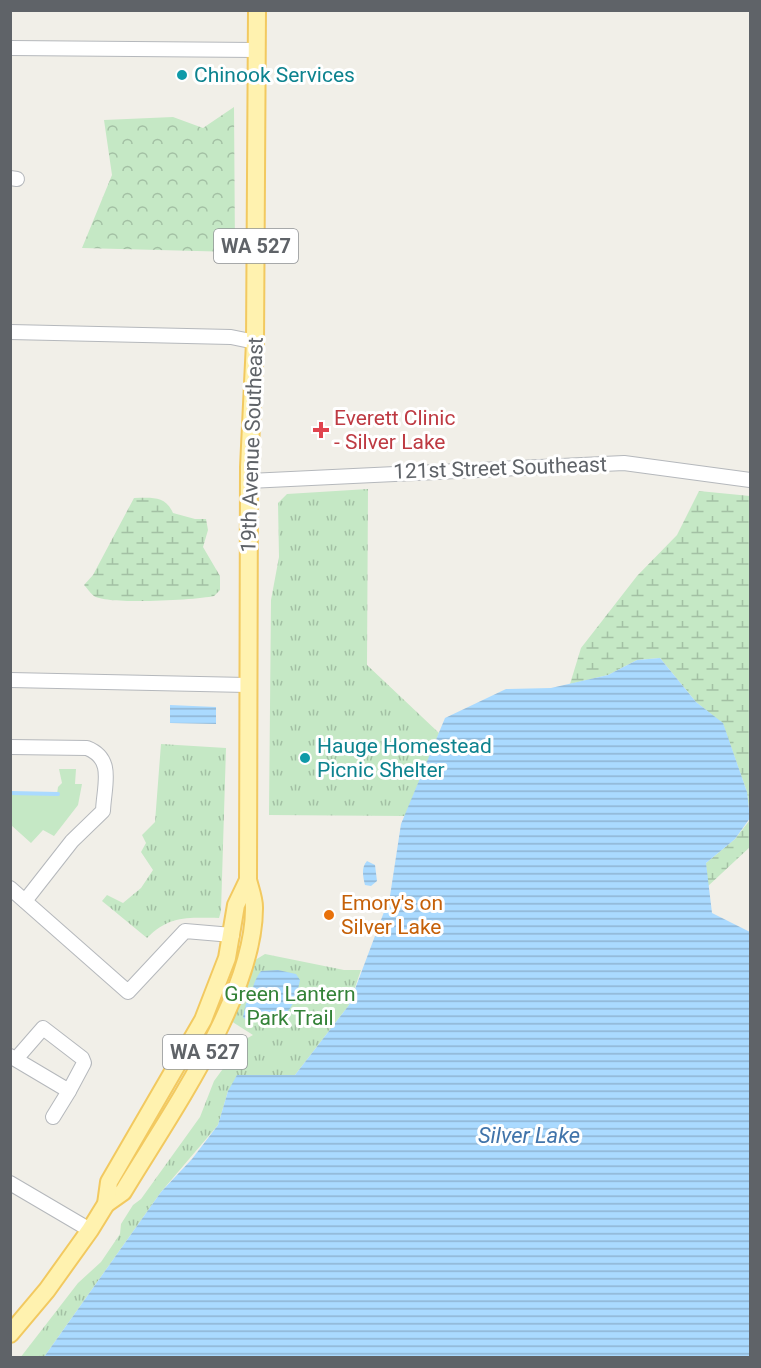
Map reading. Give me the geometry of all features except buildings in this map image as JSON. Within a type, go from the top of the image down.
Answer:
[{"type":"main road","name":"19th Avenue Southeast","points":[[10,1334],[47,1290],[106,1204],[123,1192],[210,1044],[232,1000],[251,937],[255,905],[248,880],[247,685],[249,481],[255,342],[257,10]]},
{"type":"main road","name":"19th Avenue Southeast","points":[[106,1204],[109,1182],[203,1020],[218,987],[232,935],[236,905],[248,880]]},
{"type":"street","points":[[10,48],[257,50]]},
{"type":"street","points":[[10,332],[231,337],[255,342]]},
{"type":"street","name":"121st Street Southeast","points":[[249,481],[624,463],[750,480]]},
{"type":"street","points":[[10,680],[247,685]]},
{"type":"street","points":[[10,747],[87,748],[98,752],[105,762],[103,811],[72,841],[25,901]]},
{"type":"street","points":[[10,888],[128,992],[185,931],[232,935]]},
{"type":"street","points":[[53,1117],[83,1067],[82,1058],[49,1030],[43,1028],[13,1058],[69,1090]]},
{"type":"street","points":[[10,1183],[90,1230]]},
{"type":"green space","points":[[234,107],[235,252],[82,248],[112,175],[104,120],[173,117],[203,128]]},
{"type":"green space","points":[[368,489],[367,665],[439,733],[405,816],[269,815],[271,600],[279,557],[278,503],[287,494]]},
{"type":"green space","points":[[699,491],[750,496],[750,818],[747,792],[723,724],[696,702],[660,658],[637,660],[608,675],[570,684],[581,648],[637,576],[677,535]]},
{"type":"green space","points":[[134,498],[162,500],[173,513],[195,519],[206,519],[208,530],[203,547],[220,576],[220,590],[214,596],[172,600],[102,599],[94,596],[84,585],[93,575]]},
{"type":"green space","points":[[161,744],[226,748],[221,911],[219,918],[180,919],[164,925],[147,938],[102,901],[107,895],[123,903],[141,888],[153,870],[141,852],[146,843],[142,835],[155,822]]},
{"type":"green space","points":[[59,769],[76,769],[75,784],[82,784],[78,805],[54,836],[43,830],[31,843],[11,825],[11,793],[57,794],[58,787],[62,783]]},
{"type":"green space","points":[[750,820],[750,847],[707,887],[706,863],[735,839]]},
{"type":"green space","name":"Green Lantern Park Trail","points":[[265,954],[344,970],[361,970],[349,1005],[295,1075],[228,1091],[218,1125],[161,1192],[44,1357],[20,1358],[78,1283],[101,1262],[120,1234],[121,1224],[133,1205],[141,1199],[200,1117],[214,1081],[244,1040],[253,1035],[231,1021],[252,962]]},
{"type":"water","name":"Silver Lake","points":[[660,658],[696,702],[723,723],[747,792],[750,818],[735,839],[706,863],[712,913],[750,932],[750,1357],[44,1357],[161,1192],[192,1159],[218,1125],[228,1091],[237,1075],[295,1075],[349,1005],[390,896],[401,824],[445,718],[506,689],[551,688],[608,675],[637,660]]},
{"type":"water","points":[[170,705],[216,707],[216,724],[170,723]]},
{"type":"water","points":[[367,861],[375,865],[377,881],[371,886],[365,885],[364,879],[363,869]]},
{"type":"water","points":[[278,970],[296,974],[300,980],[290,1009],[277,1019],[269,1021],[246,1020],[243,1017],[246,1003],[254,1000],[253,989],[259,974],[261,971]]},
{"type":"waterway","points":[[10,793],[58,794]]},
{"type":"place","name":"Chinook Services","points":[[182,75]]},
{"type":"place","name":"Everett Clinic - Silver Lake","points":[[321,430]]},
{"type":"place","name":"Hauge Homestead Picnic Shelter","points":[[305,758]]},
{"type":"place","name":"Emory's on Silver Lake","points":[[329,915]]}]
